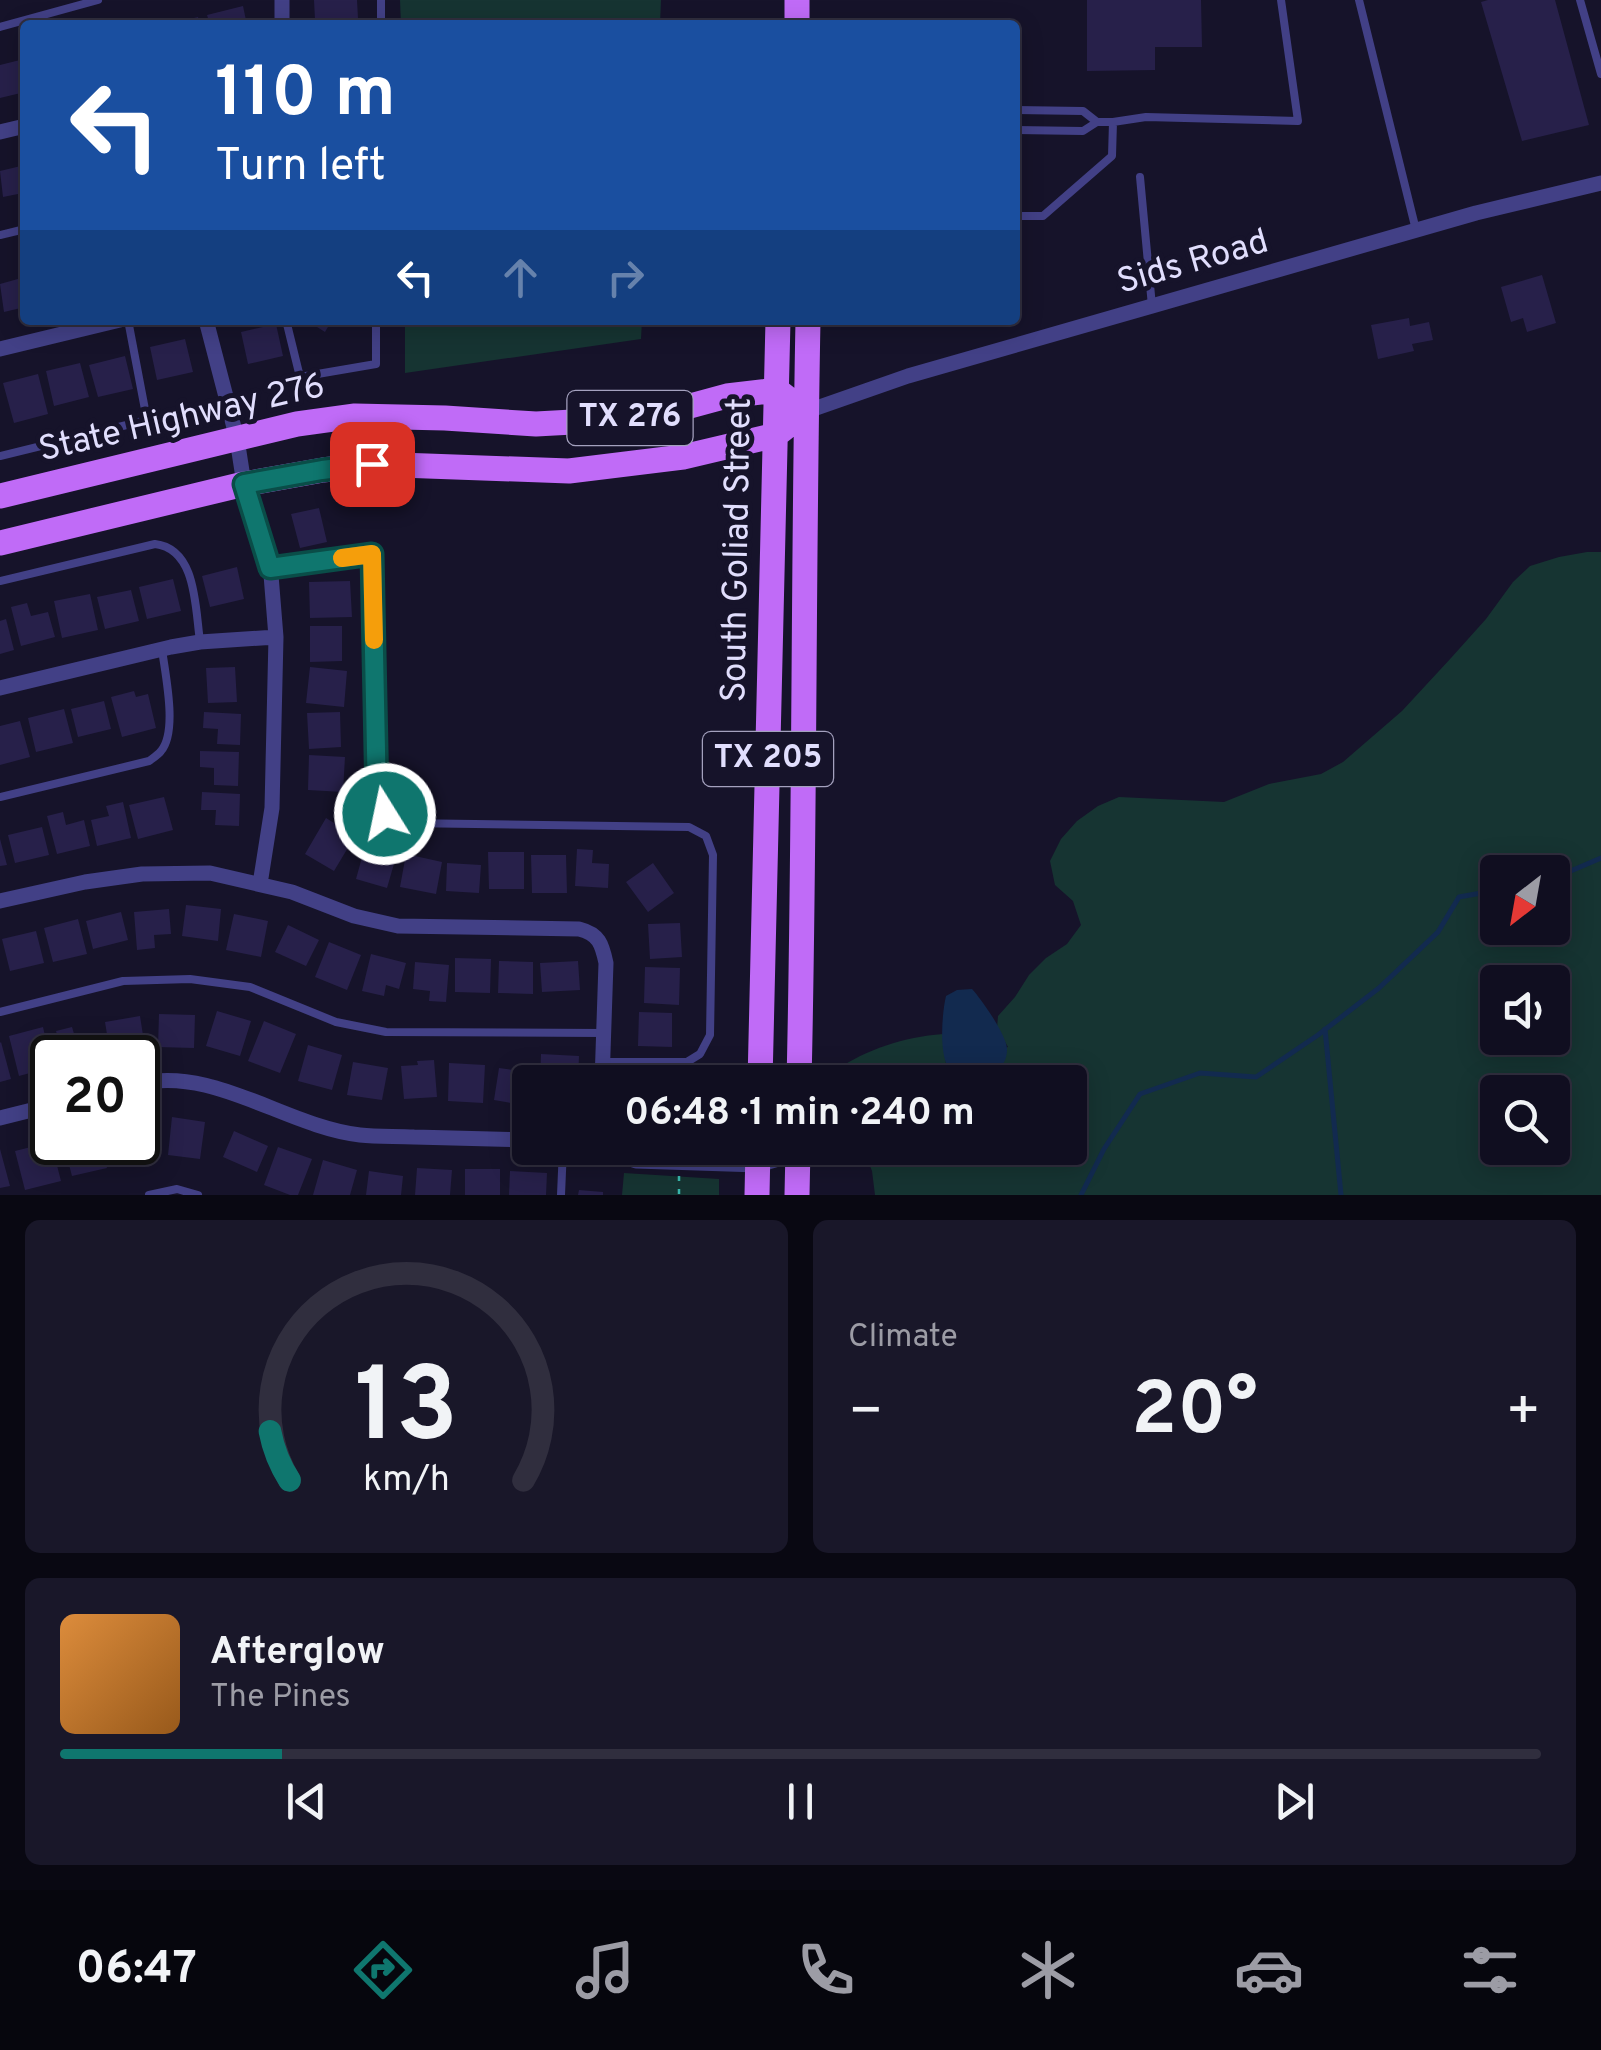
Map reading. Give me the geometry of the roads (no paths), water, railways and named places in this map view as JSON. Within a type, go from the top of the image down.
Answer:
[{"type":"main road","name":"South Goliad Street","points":[[760,1065],[778,325]]},
{"type":"main road","name":"South Goliad Street","points":[[800,1065],[808,325]]},
{"type":"main road","points":[[777,390],[804,412]]},
{"type":"main road","name":"State Highway 276","points":[[0,496],[297,424],[355,416],[536,424],[646,418],[728,396],[777,390]]},
{"type":"main road","name":"TX 276","points":[[0,543],[244,484],[322,470],[372,464],[569,471],[683,457],[776,435],[804,412]]},
{"type":"main road","points":[[757,1195],[758,1165]]},
{"type":"main road","points":[[794,1165],[798,1195]]},
{"type":"street","name":"Sids Road","points":[[804,412],[908,376],[1416,230],[1601,183]]},
{"type":"street","points":[[0,349],[103,325]]},
{"type":"street","points":[[207,325],[244,484],[270,568],[276,637],[272,808],[260,884]]},
{"type":"street","points":[[0,688],[162,649],[276,637]]},
{"type":"street","points":[[0,900],[142,874],[210,873],[292,892],[354,916],[398,926],[592,932],[602,946],[606,963],[603,1065]]},
{"type":"street","points":[[160,1081],[212,1086],[292,1117],[358,1135],[512,1139]]},
{"type":"street","points":[[0,1118],[30,1110]]},
{"type":"lane","points":[[25,20],[98,0]]},
{"type":"lane","points":[[1020,130],[1082,131],[1097,122],[1146,117],[1298,121],[1281,0]]},
{"type":"lane","points":[[1359,0],[1416,230]]},
{"type":"lane","points":[[1580,0],[1601,74]]},
{"type":"lane","points":[[1020,110],[1083,111],[1097,122]]},
{"type":"lane","points":[[1020,216],[1043,216],[1112,156],[1113,122]]},
{"type":"lane","points":[[1140,177],[1152,306]]},
{"type":"lane","points":[[0,456],[147,420],[125,325]]},
{"type":"lane","points":[[287,325],[300,377],[376,364],[376,325]]},
{"type":"lane","points":[[0,580],[163,545],[174,550],[188,570],[200,642]]},
{"type":"lane","points":[[270,568],[372,554],[377,799],[385,814],[404,823],[689,827],[706,836],[713,855],[710,1035],[700,1054],[687,1062],[603,1062]]},
{"type":"lane","points":[[0,797],[149,761],[162,751],[168,738],[169,707],[162,649]]},
{"type":"lane","points":[[0,1012],[123,981],[190,978],[250,987],[336,1022],[386,1032],[604,1032]]},
{"type":"lane","points":[[561,1195],[562,1165]]},
{"type":"lane","points":[[149,1195],[177,1189],[198,1195]]},
{"type":"water","points":[[972,989],[999,1028],[1007,1050],[1002,1065],[947,1065],[943,1052],[943,1012],[946,996]]},
{"type":"waterway","points":[[1570,871],[1601,858]]},
{"type":"waterway","points":[[1081,1195],[1104,1149],[1140,1094],[1200,1073],[1256,1077],[1379,988],[1438,932],[1459,897],[1480,893]]},
{"type":"waterway","points":[[1325,1029],[1341,1195]]}]
